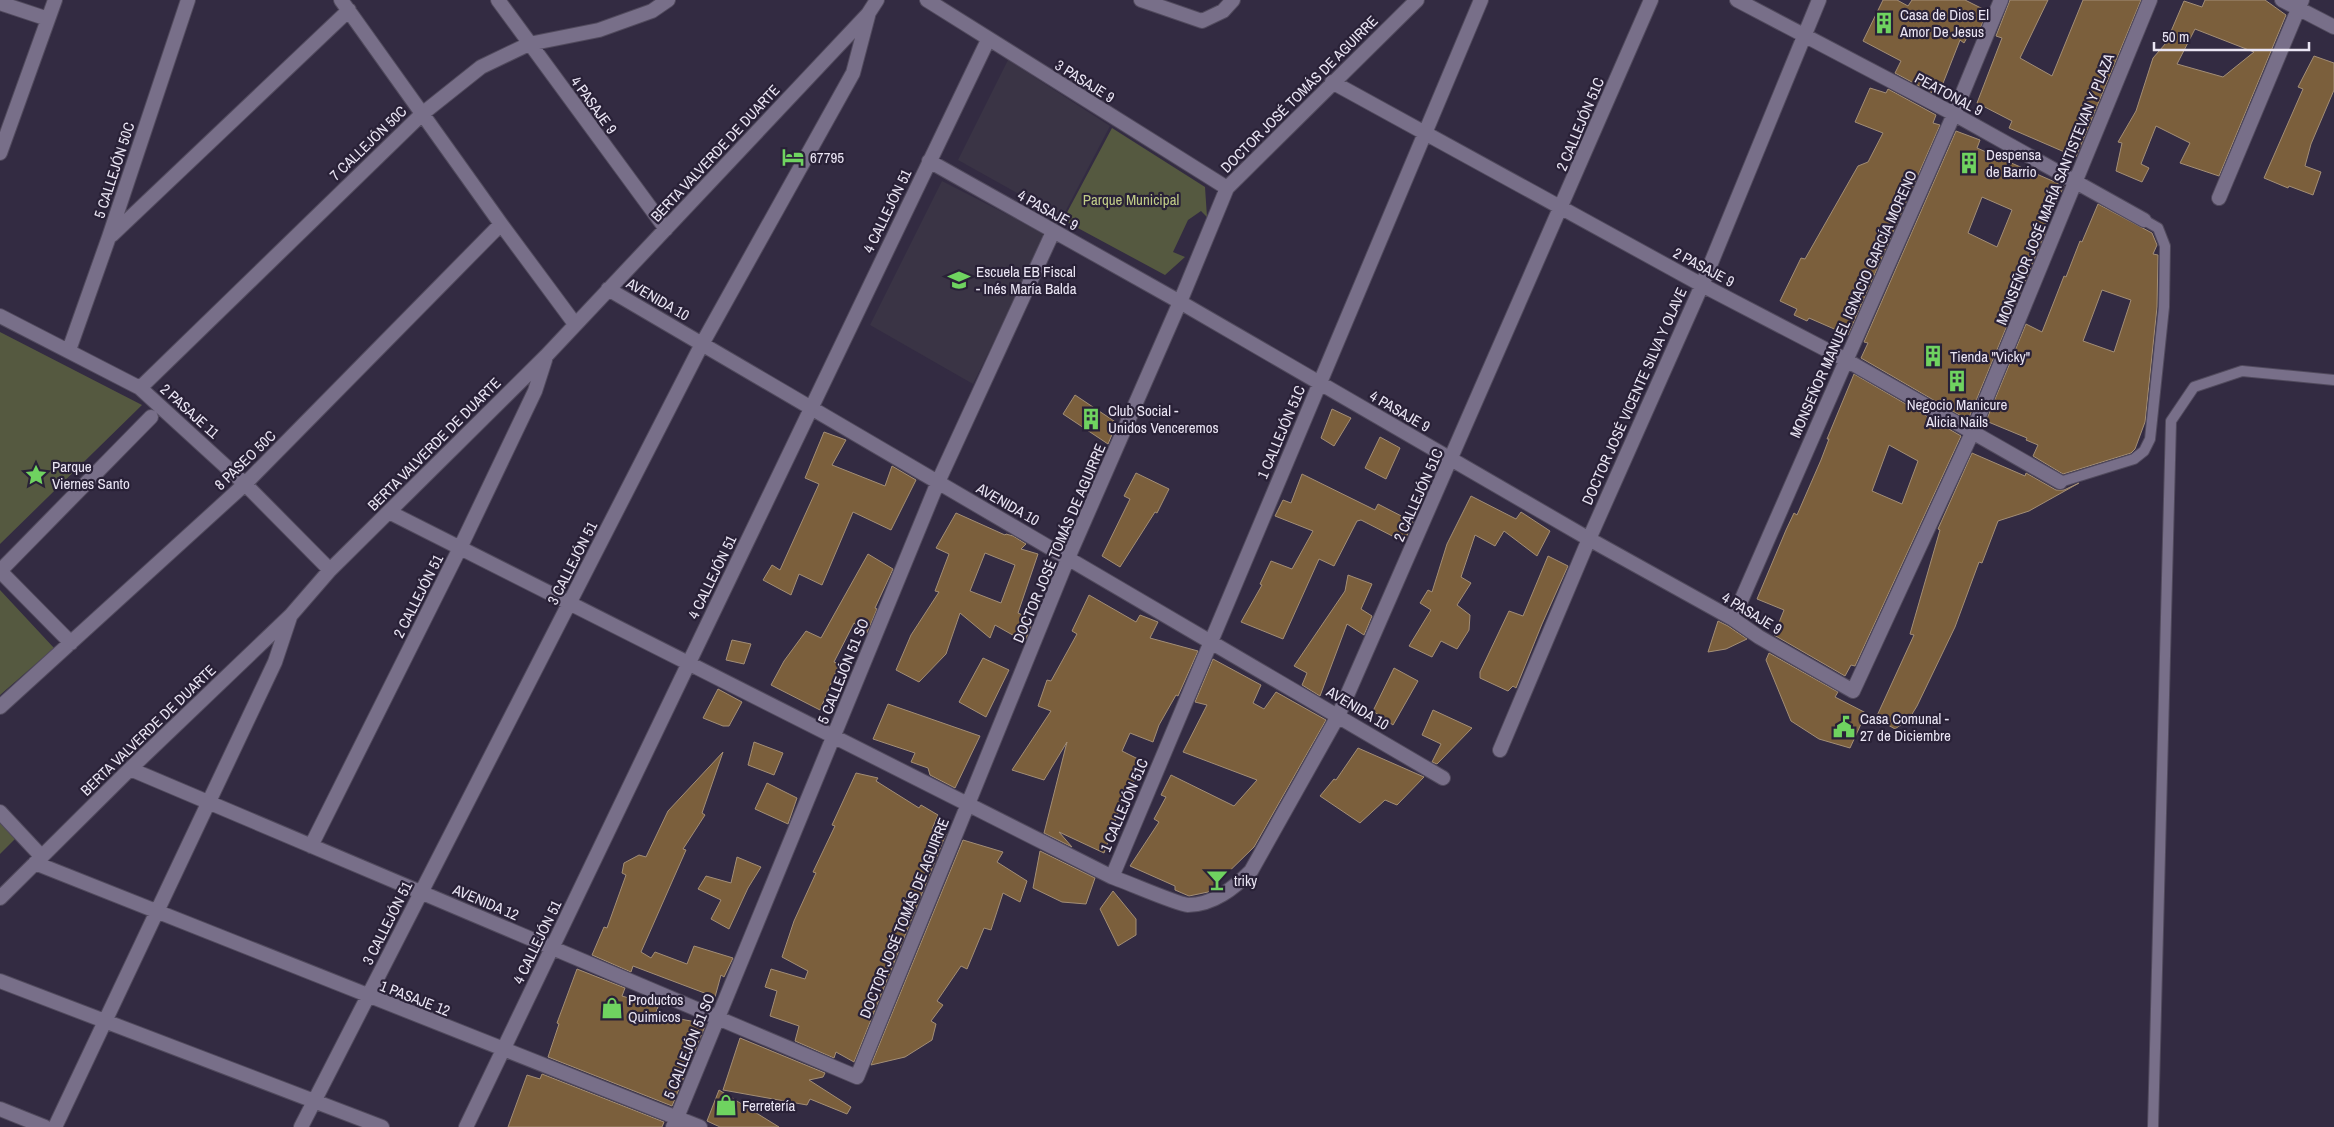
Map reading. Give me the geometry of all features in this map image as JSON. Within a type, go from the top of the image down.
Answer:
[{"type":"street","points":[[0,153],[55,0]]},
{"type":"street","name":"5 CALLEJÓN 50C","points":[[69,350],[188,0]]},
{"type":"street","name":"4 PASAJE 9","points":[[498,0],[666,229]]},
{"type":"street","name":"7 CALLEJÓN 50C","points":[[140,388],[422,114],[481,68],[529,44],[599,30],[652,11],[668,0]]},
{"type":"street","name":"BERTA VALVERDE DE DUARTE","points":[[0,898],[130,769],[291,615],[330,570],[546,356],[868,14],[877,0]]},
{"type":"street","name":"3 PASAJE 9","points":[[927,0],[1226,188]]},
{"type":"street","points":[[1141,0],[1202,21],[1223,11],[1233,0]]},
{"type":"street","name":"DOCTOR JOSÉ TOMÁS DE AGUIRRE","points":[[857,1077],[1068,558],[1180,302],[1226,188],[1417,0]]},
{"type":"street","name":"1 CALLEJÓN 51C","points":[[1112,877],[1481,0]]},
{"type":"street","name":"2 CALLEJÓN 51C","points":[[1112,877],[1187,905],[1208,901],[1233,888],[1251,871],[1338,716],[1562,208],[1651,0]]},
{"type":"street","name":"PEATONAL 9","points":[[1737,0],[1804,37],[1954,114],[2144,220]]},
{"type":"street","name":"DOCTOR JOSÉ VICENTE SILVA Y OLAVE","points":[[1500,750],[1589,538],[1702,285],[1819,0]]},
{"type":"street","name":"MONSEÑOR MANUEL IGNACIO GARCÍA MORENO","points":[[1733,619],[1954,114],[2001,0]]},
{"type":"street","name":"MONSEÑOR JOSÉ MARÍA SANTISTEVAN Y PLAZA","points":[[1853,691],[1972,433],[2150,0]]},
{"type":"street","points":[[2282,0],[2300,5],[2334,27]]},
{"type":"street","points":[[0,4],[48,19]]},
{"type":"street","points":[[109,237],[345,5],[501,224],[575,324]]},
{"type":"street","points":[[2219,198],[2300,5]]},
{"type":"street","name":"3 CALLEJÓN 51","points":[[301,1127],[702,344],[853,73],[868,14]]},
{"type":"street","name":"4 CALLEJÓN 51","points":[[466,1127],[988,40]]},
{"type":"street","name":"2 PASAJE 9","points":[[1332,82],[1702,285],[1846,360],[2060,482]]},
{"type":"street","name":"4 PASAJE 9","points":[[929,162],[1180,302],[1733,619],[1758,637],[1853,691]]},
{"type":"street","name":"8 PASEO 50C","points":[[0,708],[246,484],[501,224]]},
{"type":"street","name":"5 CALLEJÓN 51 SO","points":[[675,1122],[938,482],[1053,232]]},
{"type":"street","name":"AVENIDA 10","points":[[608,289],[1211,640],[1443,778]]},
{"type":"street","name":"2 PASAJE 11","points":[[0,316],[140,388],[246,484],[330,570]]},
{"type":"street","name":"2 CALLEJÓN 51","points":[[311,846],[460,548],[535,391],[546,356]]},
{"type":"street","points":[[71,643],[0,571],[151,417]]},
{"type":"street","points":[[389,512],[1112,877]]},
{"type":"street","points":[[55,1127],[275,662],[291,615]]},
{"type":"street","name":"AVENIDA 12","points":[[130,769],[857,1077]]},
{"type":"street","points":[[0,812],[39,860]]},
{"type":"street","name":"1 PASAJE 12","points":[[39,860],[156,912],[503,1049],[675,1122],[700,1127]]},
{"type":"street","points":[[0,981],[382,1127]]},
{"type":"street","points":[[0,1110],[45,1127]]},
{"type":"lane","points":[[2060,482],[2134,459],[2144,451],[2150,439],[2164,307],[2165,246],[2158,228],[2144,220]]},
{"type":"lane","points":[[2153,1127],[2171,420],[2194,387],[2242,371],[2334,380]]},
{"type":"shaded area","points":[[1008,60],[1110,126],[1062,218],[958,160]]},
{"type":"shaded area","name":"Escuela EB Fiscal - Inés María Balda","points":[[942,181],[1047,235],[973,384],[870,325]]},
{"type":"green space","name":"Parque Municipal","points":[[1112,128],[1205,187],[1207,217],[1201,211],[1188,220],[1173,252],[1185,257],[1165,275],[1063,220]]},
{"type":"green space","name":"Parque Viernes Santo","points":[[0,332],[142,405],[0,544]]},
{"type":"green space","points":[[0,590],[54,648],[0,695]]},
{"type":"green space","points":[[0,813],[20,834],[0,854]]},
{"type":"building","points":[[1883,0],[1897,0],[1908,6],[1912,0],[1965,0],[1987,11],[1980,29],[1973,27],[1964,43],[1960,40],[1938,96],[1895,73],[1901,61],[1863,41]]},
{"type":"building","points":[[2010,0],[2048,0],[2020,58],[2052,76],[2083,0],[2141,0],[2076,157],[2009,128],[2012,121],[1977,103],[2002,38],[1996,36]]},
{"type":"building","points":[[2205,0],[2265,0],[2286,15],[2219,176],[2180,163],[2190,143],[2156,126],[2141,164],[2149,168],[2142,182],[2116,171],[2122,143],[2118,142],[2136,111],[2153,58],[2166,43],[2184,1],[2202,7]],"holes":[[[2195,29],[2254,52],[2223,77],[2177,64]]]},
{"type":"building","points":[[2314,56],[2334,63],[2334,90],[2311,144],[2305,166],[2321,172],[2313,195],[2289,186],[2288,188],[2264,178],[2303,89],[2298,87]]},
{"type":"building","points":[[1870,88],[1886,93],[1888,89],[1936,115],[1933,123],[1940,125],[1848,335],[1809,318],[1807,321],[1794,315],[1797,309],[1780,301],[1801,258],[1805,259],[1858,166],[1868,162],[1883,133],[1855,122]]},
{"type":"building","points":[[1956,131],[1980,140],[1977,148],[2064,186],[2043,230],[2046,231],[1968,420],[1861,358],[1868,343],[1864,342]],"holes":[[[1982,197],[2012,210],[1997,247],[1968,233]]]},
{"type":"building","points":[[2098,204],[2152,233],[2157,245],[2153,254],[2158,255],[2157,307],[2145,422],[2135,449],[2131,453],[2063,474],[2033,456],[2038,445],[2026,440],[2027,438],[1986,421],[2026,324],[2042,332],[2064,276],[2066,277],[2080,241],[2082,242]],"holes":[[[2102,290],[2131,300],[2114,352],[2083,341]]]},
{"type":"building","points":[[1854,374],[1961,436],[1855,666],[1851,665],[1845,676],[1774,635],[1784,610],[1757,599],[1794,513],[1797,515],[1821,460],[1829,439],[1827,439]],"holes":[[[1889,445],[1918,461],[1902,504],[1872,491]]]},
{"type":"building","name":"Club Social - Unidos Venceremos","points":[[1075,395],[1117,423],[1108,444],[1063,414]]},
{"type":"building","points":[[1332,409],[1351,418],[1334,446],[1321,438]]},
{"type":"building","points":[[824,432],[846,440],[832,465],[885,486],[892,466],[916,480],[891,530],[853,512],[822,585],[799,574],[791,595],[763,580],[772,565],[780,570],[819,484],[805,478]]},
{"type":"building","points":[[1380,437],[1400,448],[1386,479],[1365,468]]},
{"type":"building","points":[[1972,453],[2025,476],[2026,473],[2056,490],[2064,490],[2079,483],[2029,511],[1998,521],[1982,563],[1979,562],[1955,627],[1917,706],[1909,719],[1895,729],[1876,718],[1914,635],[1910,634],[1940,530],[1938,529]]},
{"type":"building","points":[[1136,473],[1169,489],[1157,513],[1155,512],[1120,567],[1102,556],[1130,499],[1124,496]]},
{"type":"building","points":[[1302,474],[1375,510],[1378,504],[1413,522],[1404,542],[1361,520],[1357,521],[1334,566],[1319,559],[1283,639],[1241,622],[1262,585],[1260,584],[1271,561],[1292,569],[1313,531],[1275,516],[1283,500],[1291,503]]},
{"type":"building","points":[[1471,496],[1516,519],[1521,512],[1550,531],[1537,556],[1504,531],[1495,546],[1475,535],[1461,577],[1471,583],[1457,605],[1470,615],[1469,630],[1457,649],[1441,641],[1432,657],[1409,646],[1431,610],[1420,603],[1428,590],[1432,592],[1447,544]]},
{"type":"building","points":[[956,513],[1005,535],[1013,536],[1026,544],[1021,549],[1038,554],[1018,613],[1033,620],[1025,642],[995,625],[990,638],[960,613],[946,654],[919,682],[896,670],[911,635],[939,592],[935,591],[949,554],[936,548]],"holes":[[[985,553],[1015,565],[1001,603],[970,591]]]},
{"type":"building","points":[[868,554],[893,569],[875,608],[877,609],[867,633],[854,623],[834,662],[839,664],[820,710],[771,685],[784,661],[806,631],[821,638]]},
{"type":"building","points":[[1548,556],[1568,566],[1516,688],[1513,686],[1508,691],[1480,678],[1480,672],[1509,611],[1523,616]]},
{"type":"building","points":[[1348,575],[1372,584],[1361,609],[1372,616],[1364,635],[1347,624],[1320,696],[1302,685],[1307,673],[1294,666],[1345,591]]},
{"type":"building","points":[[1089,595],[1136,622],[1140,615],[1158,622],[1150,638],[1198,651],[1178,696],[1176,695],[1159,725],[1153,742],[1130,733],[1122,751],[1144,762],[1131,787],[1128,785],[1104,853],[1059,832],[1072,847],[1044,833],[1067,742],[1044,780],[1012,770],[1051,711],[1038,706],[1047,680],[1051,681],[1077,634],[1072,631]]},
{"type":"building","points":[[1718,621],[1747,639],[1726,649],[1708,652]]},
{"type":"building","points":[[732,640],[751,644],[744,664],[726,660]]},
{"type":"building","points":[[1769,653],[1838,692],[1835,697],[1866,713],[1850,748],[1819,739],[1791,721],[1766,660]]},
{"type":"building","points":[[983,658],[1009,670],[986,717],[959,702]]},
{"type":"building","points":[[1213,659],[1261,685],[1253,703],[1264,709],[1276,692],[1326,720],[1254,847],[1208,892],[1189,896],[1175,890],[1175,886],[1130,866],[1159,822],[1154,819],[1166,797],[1161,795],[1171,775],[1234,806],[1257,780],[1183,752],[1207,705],[1195,702]]},
{"type":"building","points":[[1394,668],[1418,681],[1393,725],[1373,711]]},
{"type":"building","points":[[718,689],[742,702],[729,726],[723,726],[703,718]]},
{"type":"building","points":[[888,704],[980,736],[955,788],[930,775],[928,768],[911,762],[915,753],[873,739]]},
{"type":"building","points":[[1433,710],[1472,728],[1437,764],[1432,762],[1441,744],[1422,735]]},
{"type":"building","points":[[754,742],[783,753],[774,775],[748,765]]},
{"type":"building","points":[[1358,748],[1424,777],[1397,805],[1385,800],[1360,823],[1320,796],[1334,779],[1336,780]]},
{"type":"building","points":[[723,752],[702,813],[705,815],[683,849],[686,850],[641,952],[651,958],[655,952],[687,964],[694,946],[733,958],[724,977],[721,975],[715,997],[633,966],[631,972],[592,955],[604,927],[607,928],[626,875],[622,873],[624,863],[639,855],[646,857],[668,811]]},
{"type":"building","points":[[856,773],[878,778],[876,781],[919,808],[921,805],[938,815],[932,829],[946,834],[854,1062],[836,1052],[834,1058],[795,1041],[799,1026],[770,1016],[777,991],[765,987],[771,969],[805,979],[808,971],[782,957],[794,921],[816,873],[813,872],[835,826],[832,825]]},
{"type":"building","points":[[767,783],[797,798],[788,824],[755,809]]},
{"type":"building","points":[[963,840],[1003,852],[997,862],[1027,881],[1020,902],[1003,893],[991,930],[984,928],[967,969],[961,966],[937,1001],[943,1005],[931,1021],[936,1024],[932,1040],[905,1057],[871,1065]]},
{"type":"building","points":[[1040,851],[1095,878],[1086,904],[1062,902],[1033,888]]},
{"type":"building","points":[[737,857],[761,867],[748,888],[729,929],[711,919],[721,900],[698,889],[706,876],[731,883]]},
{"type":"building","points":[[1113,891],[1136,919],[1136,935],[1118,946],[1100,909]]},
{"type":"building","points":[[577,969],[625,988],[622,996],[658,1007],[655,1014],[706,1024],[672,1106],[548,1057],[559,1024],[557,1023]]},
{"type":"building","points":[[740,1038],[825,1073],[823,1077],[809,1080],[851,1107],[847,1114],[810,1099],[807,1105],[723,1090]]},
{"type":"building","points":[[542,1074],[664,1122],[662,1127],[508,1127],[527,1075],[540,1079]]},
{"type":"building","points":[[719,1090],[779,1127],[720,1127],[707,1121]]},
{"type":"place","name":"Casa de Dios El Amor De Jesus","points":[[1884,23]]},
{"type":"place","name":"67795","points":[[793,157]]},
{"type":"place","name":"Despensa de Barrio","points":[[1969,163]]},
{"type":"place","name":"Escuela EB Fiscal - Inés María Balda","points":[[959,280]]},
{"type":"place","name":"Tienda \"Vicky\"","points":[[1933,356]]},
{"type":"place","name":"Negocio Manicure Alicia Nails","points":[[1957,381]]},
{"type":"place","name":"Club Social - Unidos Venceremos","points":[[1091,419]]},
{"type":"place","name":"Parque Viernes Santo","points":[[36,475]]},
{"type":"place","name":"Casa Comunal - 27 de Diciembre","points":[[1844,727]]},
{"type":"place","name":"triky","points":[[1217,880]]},
{"type":"place","name":"Productos Quimicos","points":[[612,1008]]},
{"type":"place","name":"Ferretería","points":[[726,1105]]}]
